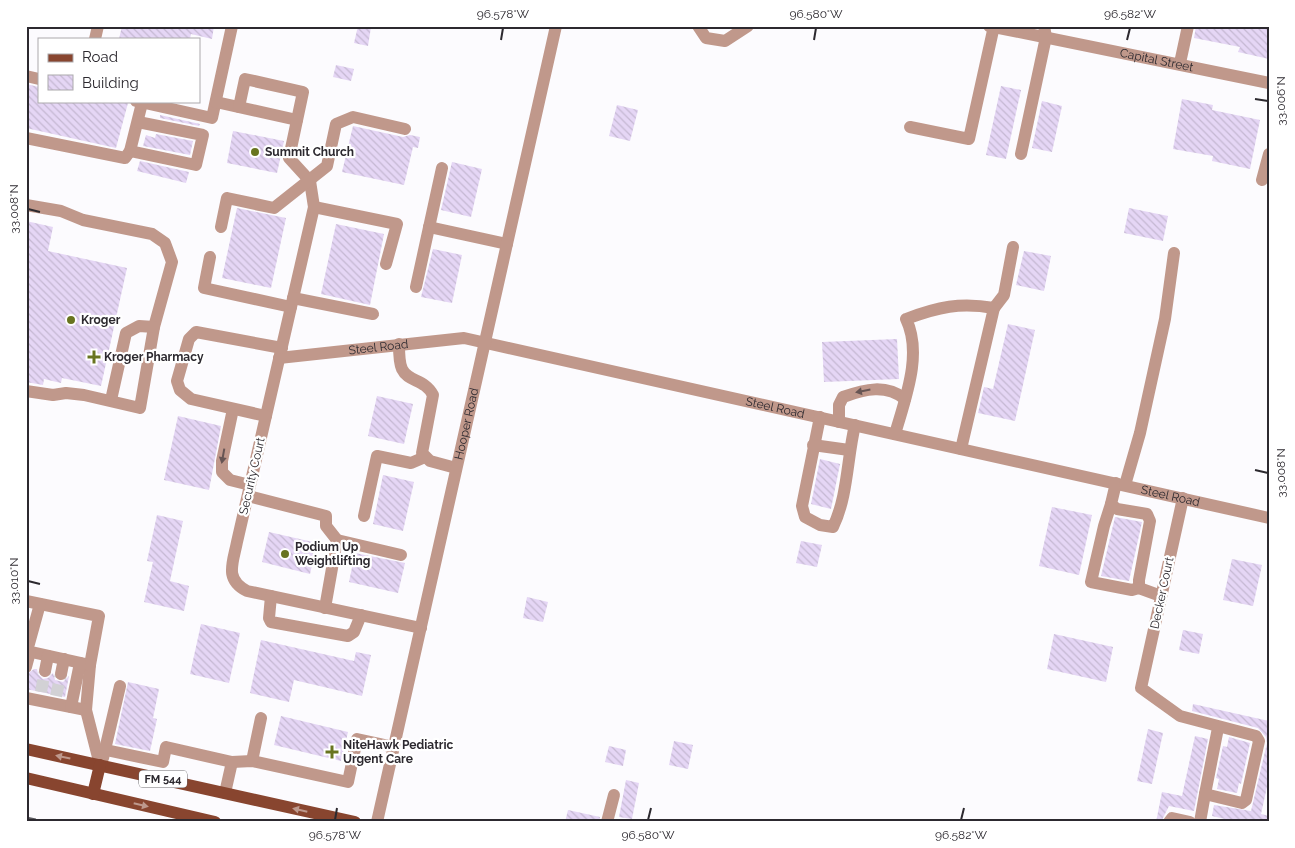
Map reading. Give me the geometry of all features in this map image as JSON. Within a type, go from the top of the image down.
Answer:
[{"type":"main road","name":"FM 544","points":[[26,749],[355,822]]},
{"type":"main road","points":[[93,794],[100,765]]},
{"type":"main road","name":"FM 544","points":[[26,778],[215,822]]},
{"type":"street","points":[[26,138],[124,158],[130,151],[138,122],[139,102],[212,118],[232,26]]},
{"type":"street","name":"Hooper Road","points":[[377,822],[556,26]]},
{"type":"street","points":[[698,26],[706,38],[725,41],[748,26]]},
{"type":"street","points":[[1180,63],[1188,26]]},
{"type":"street","points":[[910,127],[969,139],[993,27]]},
{"type":"street","name":"Capital Street","points":[[993,27],[1045,32],[1269,82]]},
{"type":"street","points":[[1021,154],[1045,32]]},
{"type":"street","points":[[239,107],[245,79],[303,92],[289,158],[310,181]]},
{"type":"street","points":[[216,102],[297,120]]},
{"type":"street","points":[[221,227],[227,198],[274,208],[327,166],[336,124],[352,117],[405,129]]},
{"type":"street","points":[[130,151],[196,165],[203,135],[138,122]]},
{"type":"street","points":[[1262,180],[1269,154]]},
{"type":"street","points":[[416,287],[442,168]]},
{"type":"street","name":"Security Court","points":[[310,181],[314,207],[231,569],[232,579],[237,586],[246,591],[420,628]]},
{"type":"street","points":[[26,205],[152,234],[165,243],[172,262],[154,327],[140,408],[111,400],[66,393],[53,395],[26,391]]},
{"type":"street","points":[[314,207],[397,224],[386,264]]},
{"type":"street","points":[[429,227],[507,244]]},
{"type":"street","points":[[961,449],[994,308],[1004,295],[1013,248]]},
{"type":"street","points":[[1161,596],[1140,588],[1132,590],[1091,582],[1111,504],[1121,484],[1140,433],[1165,319],[1174,253]]},
{"type":"street","points":[[210,257],[204,288],[373,314]]},
{"type":"street","points":[[895,434],[910,377],[913,347],[913,333],[906,319],[947,306],[969,304],[994,308]]},
{"type":"street","points":[[111,400],[126,333],[139,326],[154,327]]},
{"type":"street","name":"Steel Road","points":[[233,409],[191,399],[180,390],[177,381],[189,339],[196,332],[205,332],[281,353],[464,338],[1269,518]]},
{"type":"street","points":[[399,344],[401,368],[406,374],[426,385],[433,395],[433,405],[422,449],[425,457],[438,464],[456,468]]},
{"type":"street","points":[[839,422],[839,405],[843,398],[856,392],[876,389],[895,391],[905,399]]},
{"type":"street","points":[[266,416],[233,409],[222,461],[222,472],[230,480],[249,491],[324,513],[326,526],[337,540],[401,555]]},
{"type":"street","points":[[820,417],[802,506],[805,517],[820,525],[833,527],[840,513],[849,450],[855,425]]},
{"type":"street","points":[[813,445],[849,450]]},
{"type":"street","points":[[364,516],[377,456],[411,463],[425,457]]},
{"type":"street","name":"Decker Court","points":[[1183,498],[1141,688],[1180,716],[1218,728]]},
{"type":"street","points":[[1111,504],[1117,509],[1147,514],[1150,521],[1139,580],[1140,588]]},
{"type":"street","points":[[325,608],[337,540]]},
{"type":"street","points":[[271,596],[269,618],[271,622],[348,636],[354,632],[361,615]]},
{"type":"street","points":[[26,601],[99,616],[71,707]]},
{"type":"street","points":[[26,667],[28,651],[40,604]]},
{"type":"street","points":[[28,651],[85,664]]},
{"type":"street","points":[[45,671],[48,656]]},
{"type":"street","points":[[61,674],[64,659]]},
{"type":"street","points":[[85,664],[86,710],[100,765]]},
{"type":"street","points":[[100,765],[106,750],[120,686]]},
{"type":"street","points":[[26,698],[40,696],[86,710]]},
{"type":"street","points":[[252,761],[261,718]]},
{"type":"street","points":[[1200,822],[1205,794],[1218,728],[1256,736],[1259,741],[1246,800],[1242,803],[1205,794]]},
{"type":"street","points":[[106,750],[163,762],[166,747],[232,762],[252,761],[348,782],[357,739],[394,747]]},
{"type":"street","points":[[142,774],[146,759]]},
{"type":"street","points":[[225,793],[232,762]]},
{"type":"street","points":[[607,822],[614,795]]},
{"type":"street","points":[[1169,822],[1172,818],[1190,822]]},
{"type":"building","points":[[122,26],[214,26],[212,39],[191,34],[190,38],[119,38]]},
{"type":"building","points":[[358,26],[371,27],[368,46],[354,43]]},
{"type":"building","points":[[1196,26],[1269,26],[1269,59],[1238,52],[1240,47],[1194,38]]},
{"type":"building","points":[[336,65],[354,69],[351,81],[333,77]]},
{"type":"building","points":[[26,84],[38,87],[38,102],[128,103],[116,148],[26,128]]},
{"type":"building","points":[[1001,86],[1021,90],[1006,159],[986,155]]},
{"type":"building","points":[[1182,99],[1213,105],[1212,110],[1260,120],[1250,169],[1212,161],[1213,156],[1173,149]]},
{"type":"building","points":[[1042,101],[1062,106],[1052,152],[1032,148]]},
{"type":"building","points":[[617,105],[638,110],[630,141],[609,136]]},
{"type":"building","points":[[160,115],[200,124],[199,126],[160,118]]},
{"type":"building","points":[[353,126],[403,137],[410,135],[420,137],[418,148],[413,147],[404,185],[342,172]]},
{"type":"building","name":"Summit Church","points":[[233,131],[284,141],[277,173],[227,163]]},
{"type":"building","points":[[156,134],[193,141],[190,155],[143,146],[146,135],[155,138]]},
{"type":"building","points":[[140,161],[189,172],[186,183],[137,171]]},
{"type":"building","points":[[452,162],[482,169],[471,217],[441,210]]},
{"type":"building","points":[[237,208],[286,218],[271,288],[222,278]]},
{"type":"building","points":[[1129,208],[1168,216],[1163,241],[1124,233]]},
{"type":"building","name":"Kroger","points":[[26,221],[53,227],[48,251],[127,268],[101,386],[62,378],[61,383],[44,379],[43,385],[26,382],[28,373],[26,373]]},
{"type":"building","points":[[336,224],[384,234],[370,305],[321,294]]},
{"type":"building","points":[[433,249],[462,255],[452,303],[421,297]]},
{"type":"building","points":[[1024,251],[1051,256],[1044,291],[1016,285]]},
{"type":"building","points":[[1008,324],[1035,330],[1015,421],[978,413],[984,387],[993,389]]},
{"type":"building","points":[[897,339],[899,379],[824,382],[822,342]]},
{"type":"building","points":[[377,396],[413,404],[404,444],[368,436]]},
{"type":"building","points":[[178,416],[221,426],[209,490],[164,480]]},
{"type":"building","points":[[820,459],[840,464],[831,509],[811,504]]},
{"type":"building","points":[[383,475],[414,482],[403,531],[373,524]]},
{"type":"building","points":[[1052,507],[1092,515],[1079,575],[1039,566]]},
{"type":"building","points":[[157,515],[183,521],[170,581],[189,586],[184,611],[144,602],[153,562],[147,561]]},
{"type":"building","points":[[1115,517],[1142,522],[1129,581],[1101,576]]},
{"type":"building","points":[[269,532],[317,543],[310,574],[262,562]]},
{"type":"building","points":[[801,541],[822,545],[817,567],[796,563]]},
{"type":"building","points":[[355,553],[405,563],[398,593],[349,582]]},
{"type":"building","points":[[1232,559],[1262,565],[1253,606],[1223,600]]},
{"type":"building","points":[[527,597],[548,602],[543,622],[523,618]]},
{"type":"building","points":[[201,624],[240,633],[229,683],[190,674]]},
{"type":"building","points":[[1183,630],[1203,634],[1199,654],[1179,650]]},
{"type":"building","points":[[1054,634],[1113,647],[1106,682],[1047,669]]},
{"type":"building","points":[[261,640],[354,661],[356,652],[371,655],[362,696],[294,680],[289,702],[250,693]]},
{"type":"building","points":[[37,669],[38,674],[43,679],[48,678],[53,673],[55,680],[63,682],[69,676],[65,697],[26,689],[26,675]]},
{"type":"building","points":[[128,682],[159,689],[153,718],[157,719],[150,751],[115,744]]},
{"type":"building","points":[[1193,704],[1269,721],[1269,778],[1261,814],[1269,816],[1269,822],[1238,822],[1212,816],[1214,805],[1251,811],[1267,743],[1266,737],[1258,728],[1192,711]]},
{"type":"building","points":[[281,716],[348,732],[341,761],[274,745]]},
{"type":"building","points":[[1148,729],[1163,733],[1152,784],[1137,781]]},
{"type":"building","points":[[1195,736],[1208,739],[1194,811],[1169,806],[1161,822],[1156,822],[1162,792],[1182,796]]},
{"type":"building","points":[[1229,737],[1250,743],[1241,784],[1239,783],[1237,793],[1217,789],[1219,779],[1216,778],[1223,746],[1227,747]]},
{"type":"building","points":[[674,741],[693,745],[688,769],[669,765]]},
{"type":"building","points":[[609,746],[626,750],[623,766],[605,762]]},
{"type":"building","points":[[626,780],[639,783],[632,819],[619,817]]},
{"type":"building","points":[[568,810],[600,817],[599,822],[565,822]]},
{"type":"tunnel","points":[[41,692],[45,671]]},
{"type":"tunnel","points":[[56,696],[61,674]]},
{"type":"railway","points":[[26,818],[45,822]]},
{"type":"place","name":"Summit Church","points":[[255,152]]},
{"type":"place","name":"Kroger","points":[[71,320]]},
{"type":"place","name":"Kroger Pharmacy","points":[[94,357]]},
{"type":"place","name":"Podium Up Weightlifting","points":[[285,554]]},
{"type":"place","name":"NiteHawk Pediatric Urgent Care","points":[[332,752]]}]
